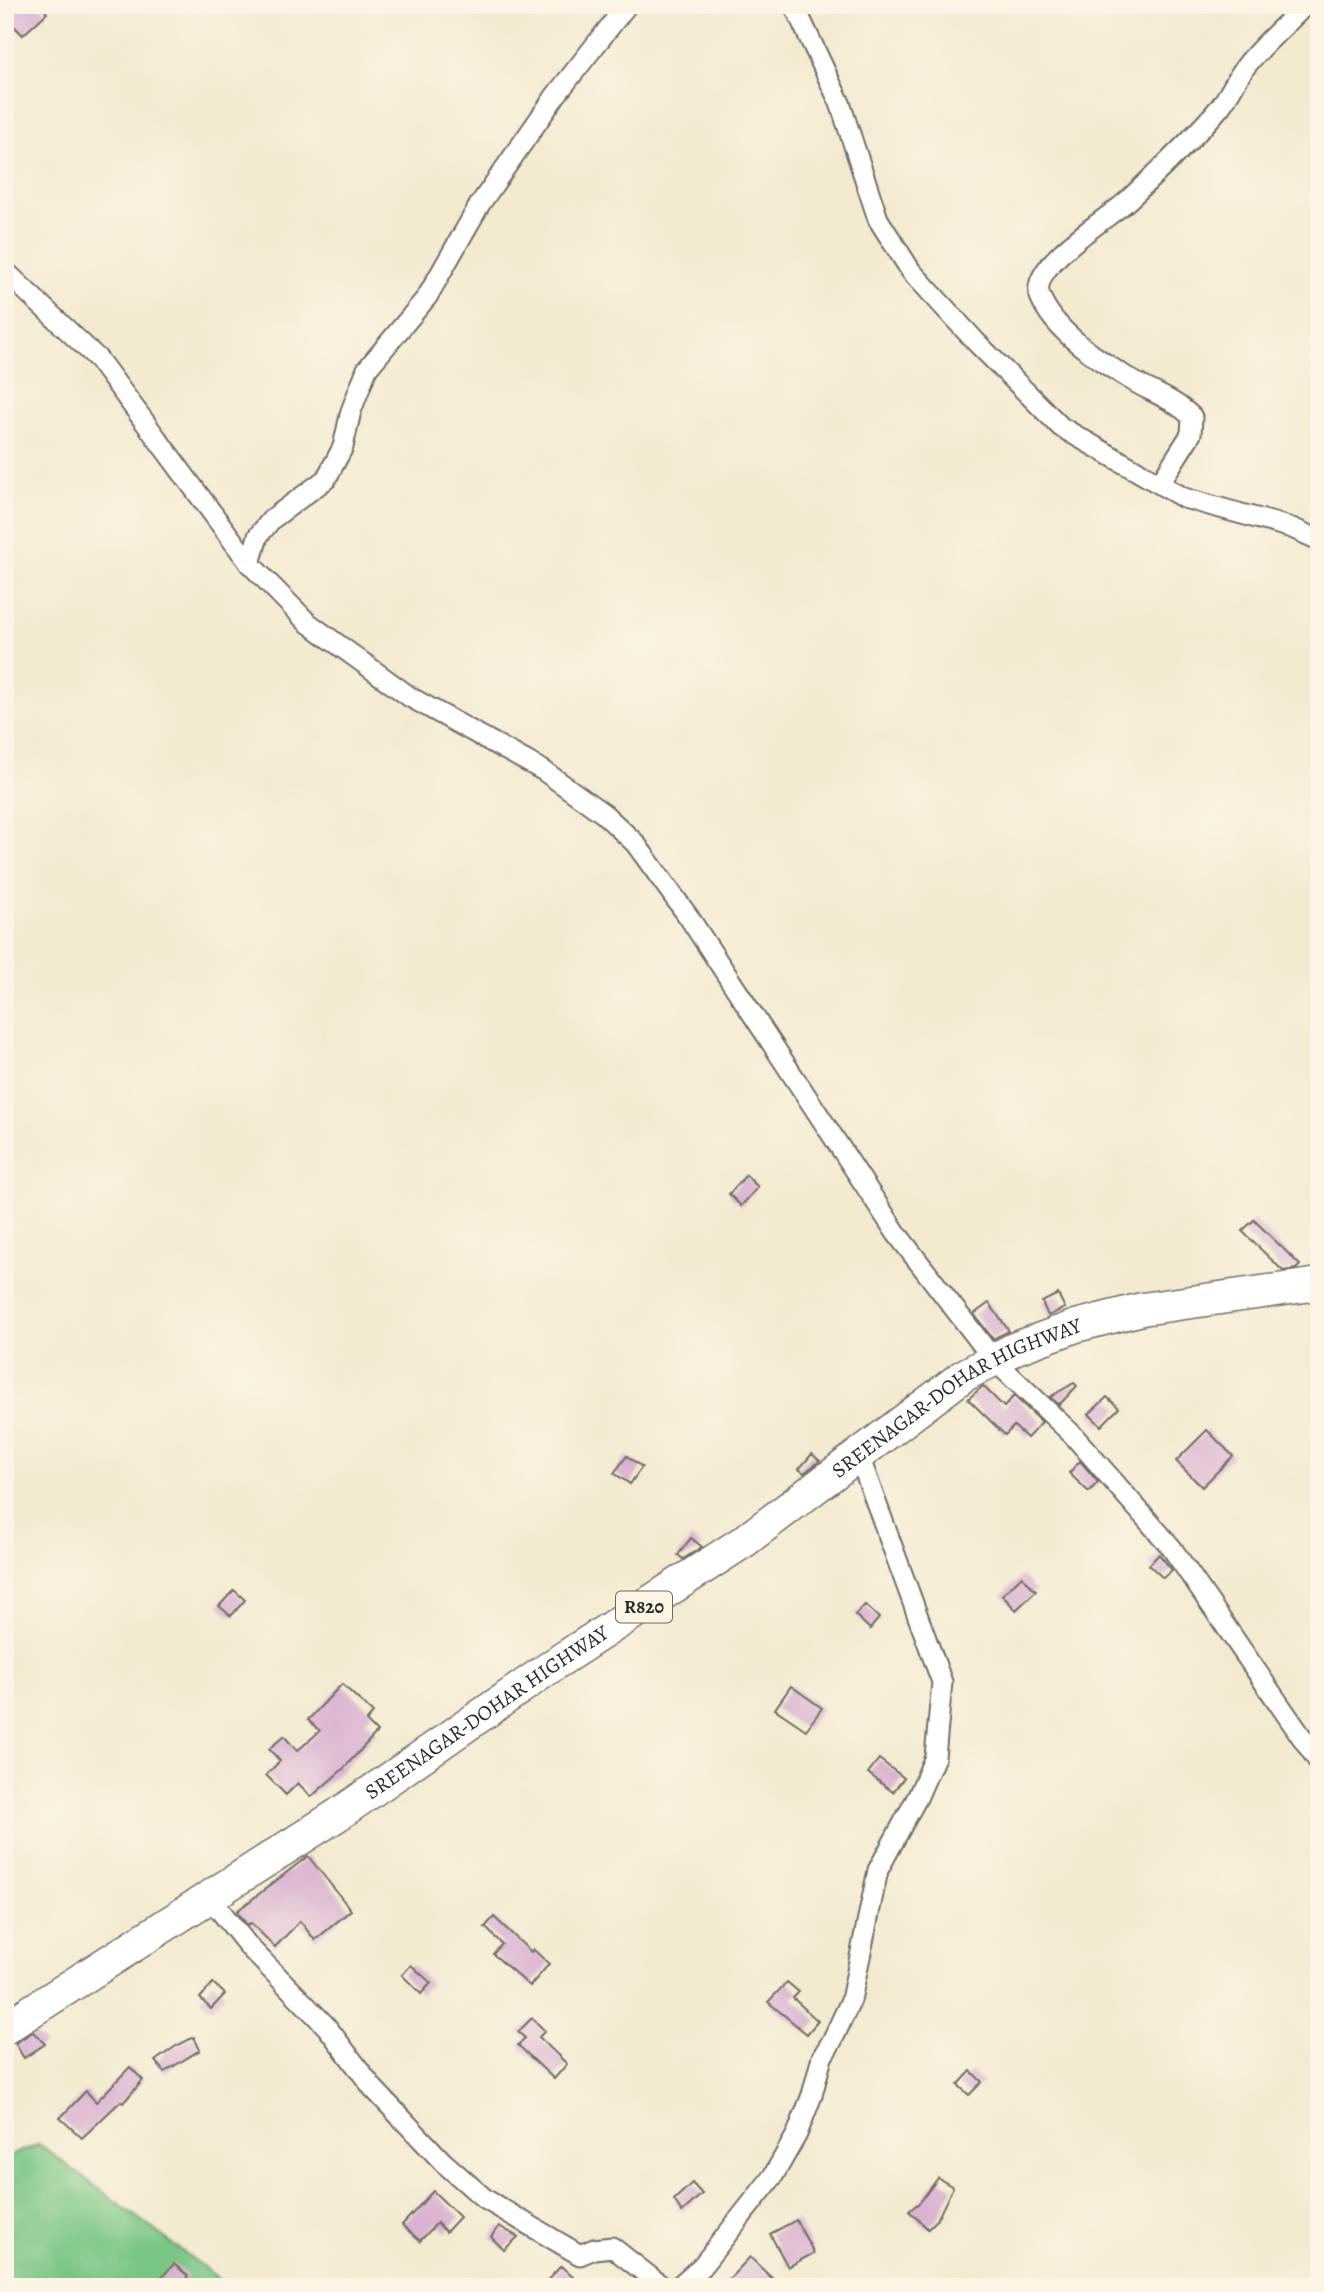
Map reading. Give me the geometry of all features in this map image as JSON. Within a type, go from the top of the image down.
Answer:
[{"type":"main road","name":"SREENAGAR-DOHAR HIGHWAY","points":[[5,2028],[339,1814],[559,1661],[746,1540],[964,1376],[1016,1348],[1076,1326],[1142,1309],[1319,1284]]},
{"type":"street","points":[[250,565],[258,536],[272,519],[326,478],[343,447],[351,411],[367,369],[427,297],[480,204],[556,95],[627,5]]},
{"type":"street","points":[[794,5],[840,103],[878,219],[911,271],[977,343],[1061,427],[1184,498],[1292,528],[1319,540]]},
{"type":"street","points":[[1160,483],[1191,434],[1192,418],[1181,406],[1134,382],[1092,354],[1055,321],[1039,294],[1039,280],[1048,267],[1095,224],[1124,204],[1220,106],[1246,66],[1306,5]]},
{"type":"street","points":[[5,271],[98,359],[250,565],[307,622],[410,697],[544,771],[604,814],[635,843],[702,937],[897,1234],[994,1360],[1073,1435],[1171,1547],[1319,1762]]},
{"type":"street","points":[[678,2287],[702,2266],[773,2176],[797,2134],[812,2095],[822,2057],[851,2000],[878,1870],[918,1796],[935,1757],[943,1682],[859,1456]]},
{"type":"street","points":[[210,1898],[250,1948],[327,2027],[373,2088],[443,2162],[485,2199],[580,2255],[612,2246],[663,2287]]},
{"type":"green space","points":[[39,2144],[230,2287],[5,2287],[5,2158]]},
{"type":"building","points":[[13,5],[40,5],[47,13],[23,35],[5,17],[5,13]]},
{"type":"building","points":[[746,1175],[758,1187],[741,1206],[729,1194]]},
{"type":"building","points":[[1254,1220],[1300,1265],[1296,1269],[1283,1271],[1242,1231]]},
{"type":"building","points":[[1058,1294],[1065,1308],[1048,1316],[1042,1302]]},
{"type":"building","points":[[989,1303],[1009,1331],[993,1339],[974,1314]]},
{"type":"building","points":[[1074,1383],[1077,1386],[1059,1405],[1050,1397]]},
{"type":"building","points":[[983,1386],[1004,1407],[1014,1396],[1042,1422],[1027,1438],[1014,1426],[1005,1435],[968,1399]]},
{"type":"building","points":[[1107,1397],[1119,1408],[1101,1426],[1089,1414]]},
{"type":"building","points":[[1207,1430],[1233,1456],[1202,1487],[1176,1461]]},
{"type":"building","points":[[812,1454],[820,1461],[804,1473],[799,1469]]},
{"type":"building","points":[[627,1456],[642,1467],[630,1484],[614,1473]]},
{"type":"building","points":[[1080,1461],[1098,1482],[1089,1492],[1069,1473]]},
{"type":"building","points":[[691,1538],[702,1547],[683,1559],[678,1555]]},
{"type":"building","points":[[1159,1554],[1172,1570],[1163,1578],[1149,1565]]},
{"type":"building","points":[[1022,1576],[1036,1591],[1016,1610],[1002,1595]]},
{"type":"building","points":[[234,1590],[245,1600],[231,1616],[219,1606]]},
{"type":"building","points":[[865,1605],[879,1618],[870,1629],[855,1615]]},
{"type":"building","points":[[342,1684],[373,1713],[366,1721],[377,1732],[343,1769],[311,1797],[298,1783],[286,1795],[266,1775],[280,1761],[269,1749],[284,1736],[297,1751],[320,1731],[308,1720]]},
{"type":"building","points":[[791,1686],[822,1708],[806,1730],[775,1709]]},
{"type":"building","points":[[879,1759],[904,1778],[893,1792],[868,1773]]},
{"type":"building","points":[[308,1856],[351,1910],[315,1940],[300,1921],[275,1947],[251,1923],[247,1925],[237,1911]]},
{"type":"building","points":[[494,1917],[531,1952],[533,1949],[549,1964],[530,1986],[493,1954],[502,1944],[485,1927]]},
{"type":"building","points":[[411,1965],[431,1983],[421,1994],[402,1975]]},
{"type":"building","points":[[787,1982],[799,1992],[793,1998],[818,2021],[807,2034],[768,2002]]},
{"type":"building","points":[[213,1983],[225,1994],[211,2009],[200,1998]]},
{"type":"building","points":[[532,2018],[545,2031],[539,2037],[567,2064],[554,2079],[518,2045],[525,2038],[518,2032]]},
{"type":"building","points":[[33,2032],[45,2044],[24,2058],[15,2043]]},
{"type":"building","points":[[194,2037],[200,2050],[164,2072],[155,2061]]},
{"type":"building","points":[[130,2067],[143,2080],[123,2103],[121,2101],[82,2138],[60,2118],[86,2091],[96,2102]]},
{"type":"building","points":[[971,2071],[982,2082],[969,2095],[958,2085]]},
{"type":"building","points":[[938,2178],[953,2187],[937,2220],[928,2229],[909,2211],[920,2202]]},
{"type":"building","points":[[692,2183],[702,2194],[682,2212],[674,2200]]},
{"type":"building","points":[[433,2191],[460,2217],[446,2232],[437,2223],[420,2241],[402,2225]]},
{"type":"building","points":[[796,2220],[814,2253],[788,2267],[770,2234]]},
{"type":"building","points":[[499,2226],[518,2237],[504,2250],[491,2237]]},
{"type":"building","points":[[750,2257],[781,2287],[737,2287],[729,2279]]},
{"type":"building","points":[[174,2264],[188,2276],[178,2287],[172,2287],[161,2278]]},
{"type":"building","points":[[561,2266],[575,2279],[567,2287],[541,2287]]}]
